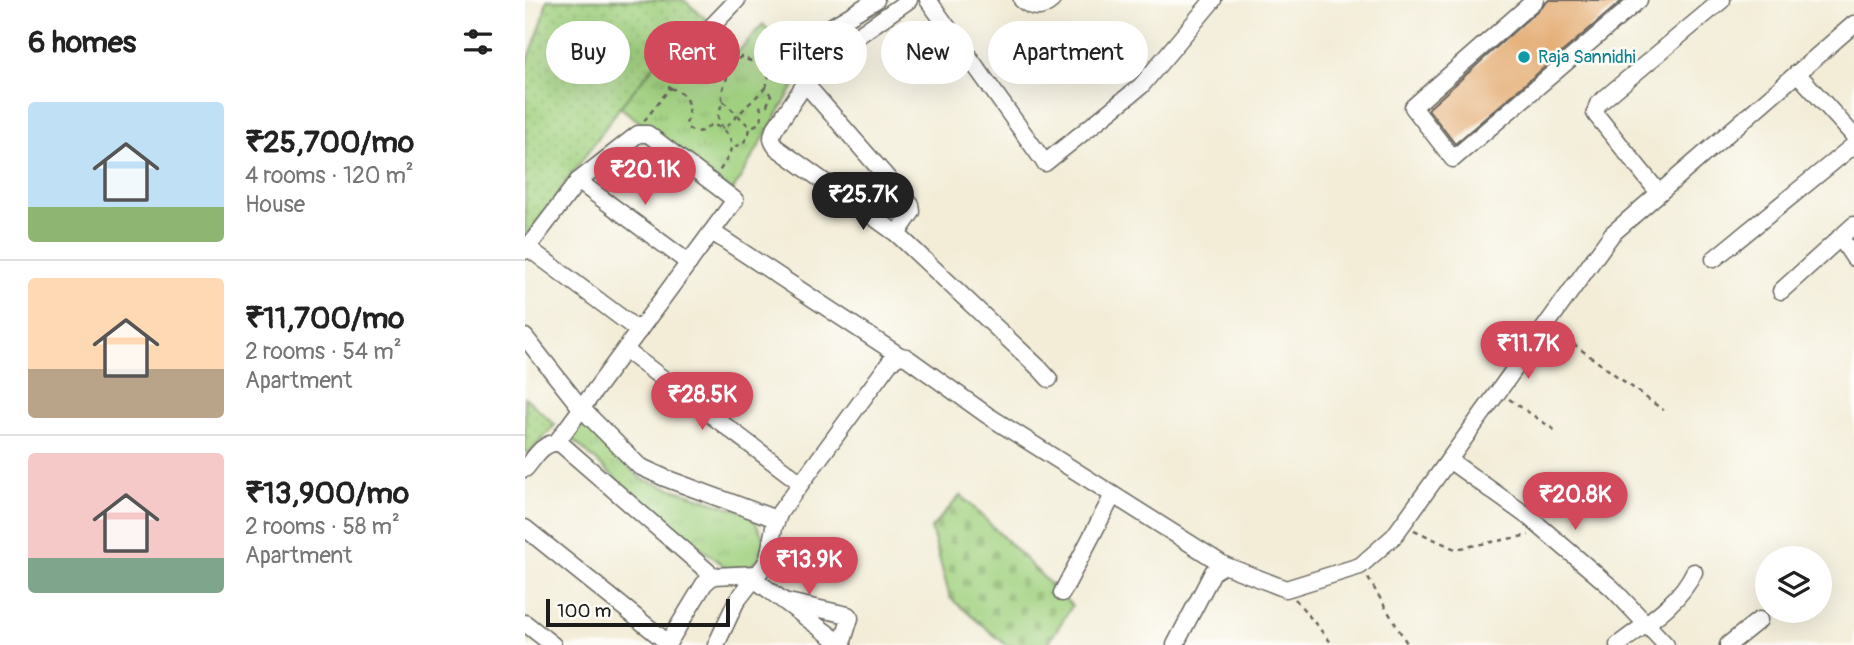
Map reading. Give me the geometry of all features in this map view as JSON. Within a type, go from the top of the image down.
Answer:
[{"type":"street","points":[[717,21],[737,0]]},
{"type":"street","points":[[841,21],[876,0]]},
{"type":"street","points":[[867,29],[909,0]]},
{"type":"street","points":[[928,0],[1045,163],[1141,86],[1213,0]]},
{"type":"street","points":[[1022,0],[1034,8],[1040,8],[1052,0]]},
{"type":"street","points":[[1535,0],[1413,107],[1453,159],[1639,0]]},
{"type":"street","points":[[1659,193],[1597,116],[1596,108],[1722,0]]},
{"type":"street","points":[[712,232],[900,356],[906,357],[987,415],[1224,565],[1286,589],[1360,566],[1394,536],[1612,234],[1854,24]]},
{"type":"street","points":[[1797,74],[1854,136]]},
{"type":"street","points":[[804,84],[774,130],[772,143],[776,148],[897,234],[1049,379]]},
{"type":"street","points":[[808,84],[911,205],[912,212],[897,234]]},
{"type":"street","points":[[556,443],[581,408],[625,350],[712,232],[735,200],[648,134],[643,133],[638,134],[578,180],[526,249],[639,331]]},
{"type":"street","points":[[1714,259],[1854,145]]},
{"type":"street","points":[[578,180],[689,263]]},
{"type":"street","points":[[1781,291],[1854,225]]},
{"type":"street","points":[[1840,237],[1854,258]]},
{"type":"street","points":[[525,338],[581,408],[639,466],[776,519]]},
{"type":"street","points":[[625,350],[801,483]]},
{"type":"street","points":[[716,645],[736,602],[768,559],[776,519],[890,362],[900,356]]},
{"type":"street","points":[[525,469],[545,445],[561,444],[713,576],[756,577],[784,601],[842,644],[849,623],[848,615],[784,601]]},
{"type":"street","points":[[1449,460],[1545,531],[1612,587],[1667,645]]},
{"type":"street","points":[[1062,593],[1113,495]]},
{"type":"street","points":[[525,528],[667,644],[704,584],[713,576]]},
{"type":"street","points":[[1175,645],[1213,572],[1224,565]]},
{"type":"street","points":[[1618,645],[1681,593],[1694,572]]},
{"type":"street","points":[[525,623],[553,645]]},
{"type":"street","points":[[1728,645],[1755,623]]},
{"type":"path","points":[[724,129],[766,88],[768,82],[768,70],[763,62],[740,58]]},
{"type":"path","points":[[668,84],[687,99],[689,109],[686,124],[691,131],[703,131],[710,125],[724,129]]},
{"type":"path","points":[[712,183],[731,150],[730,139],[718,118],[725,84]]},
{"type":"path","points":[[642,123],[670,88]]},
{"type":"path","points":[[750,127],[761,121],[760,107],[767,105],[771,99],[766,88]]},
{"type":"path","points":[[723,101],[750,127]]},
{"type":"path","points":[[731,147],[743,143],[750,127]]},
{"type":"path","points":[[1546,324],[1663,410]]},
{"type":"path","points":[[1498,391],[1556,431]]},
{"type":"path","points":[[1402,525],[1455,549],[1545,531]]},
{"type":"path","points":[[1360,566],[1408,645]]},
{"type":"path","points":[[1286,589],[1333,645]]},
{"type":"green space","points":[[547,0],[684,0],[706,19],[644,21],[644,78],[525,240],[525,69]]},
{"type":"green space","points":[[754,34],[754,84],[795,84],[732,192],[620,107],[644,78],[644,84],[740,84],[740,50]]},
{"type":"green space","points":[[525,397],[555,425],[529,454],[525,451]]},
{"type":"green space","points":[[582,418],[618,458],[642,479],[751,514],[766,542],[764,555],[749,567],[727,568],[640,501],[569,436]]},
{"type":"green space","points":[[961,495],[1072,606],[1047,645],[1006,645],[950,598],[931,528]]},
{"type":"building","name":"Raja Sannidhi","points":[[1549,0],[1623,0],[1455,144],[1428,109]]},
{"type":"place","name":"Raja Sannidhi","points":[[1524,57]]}]
